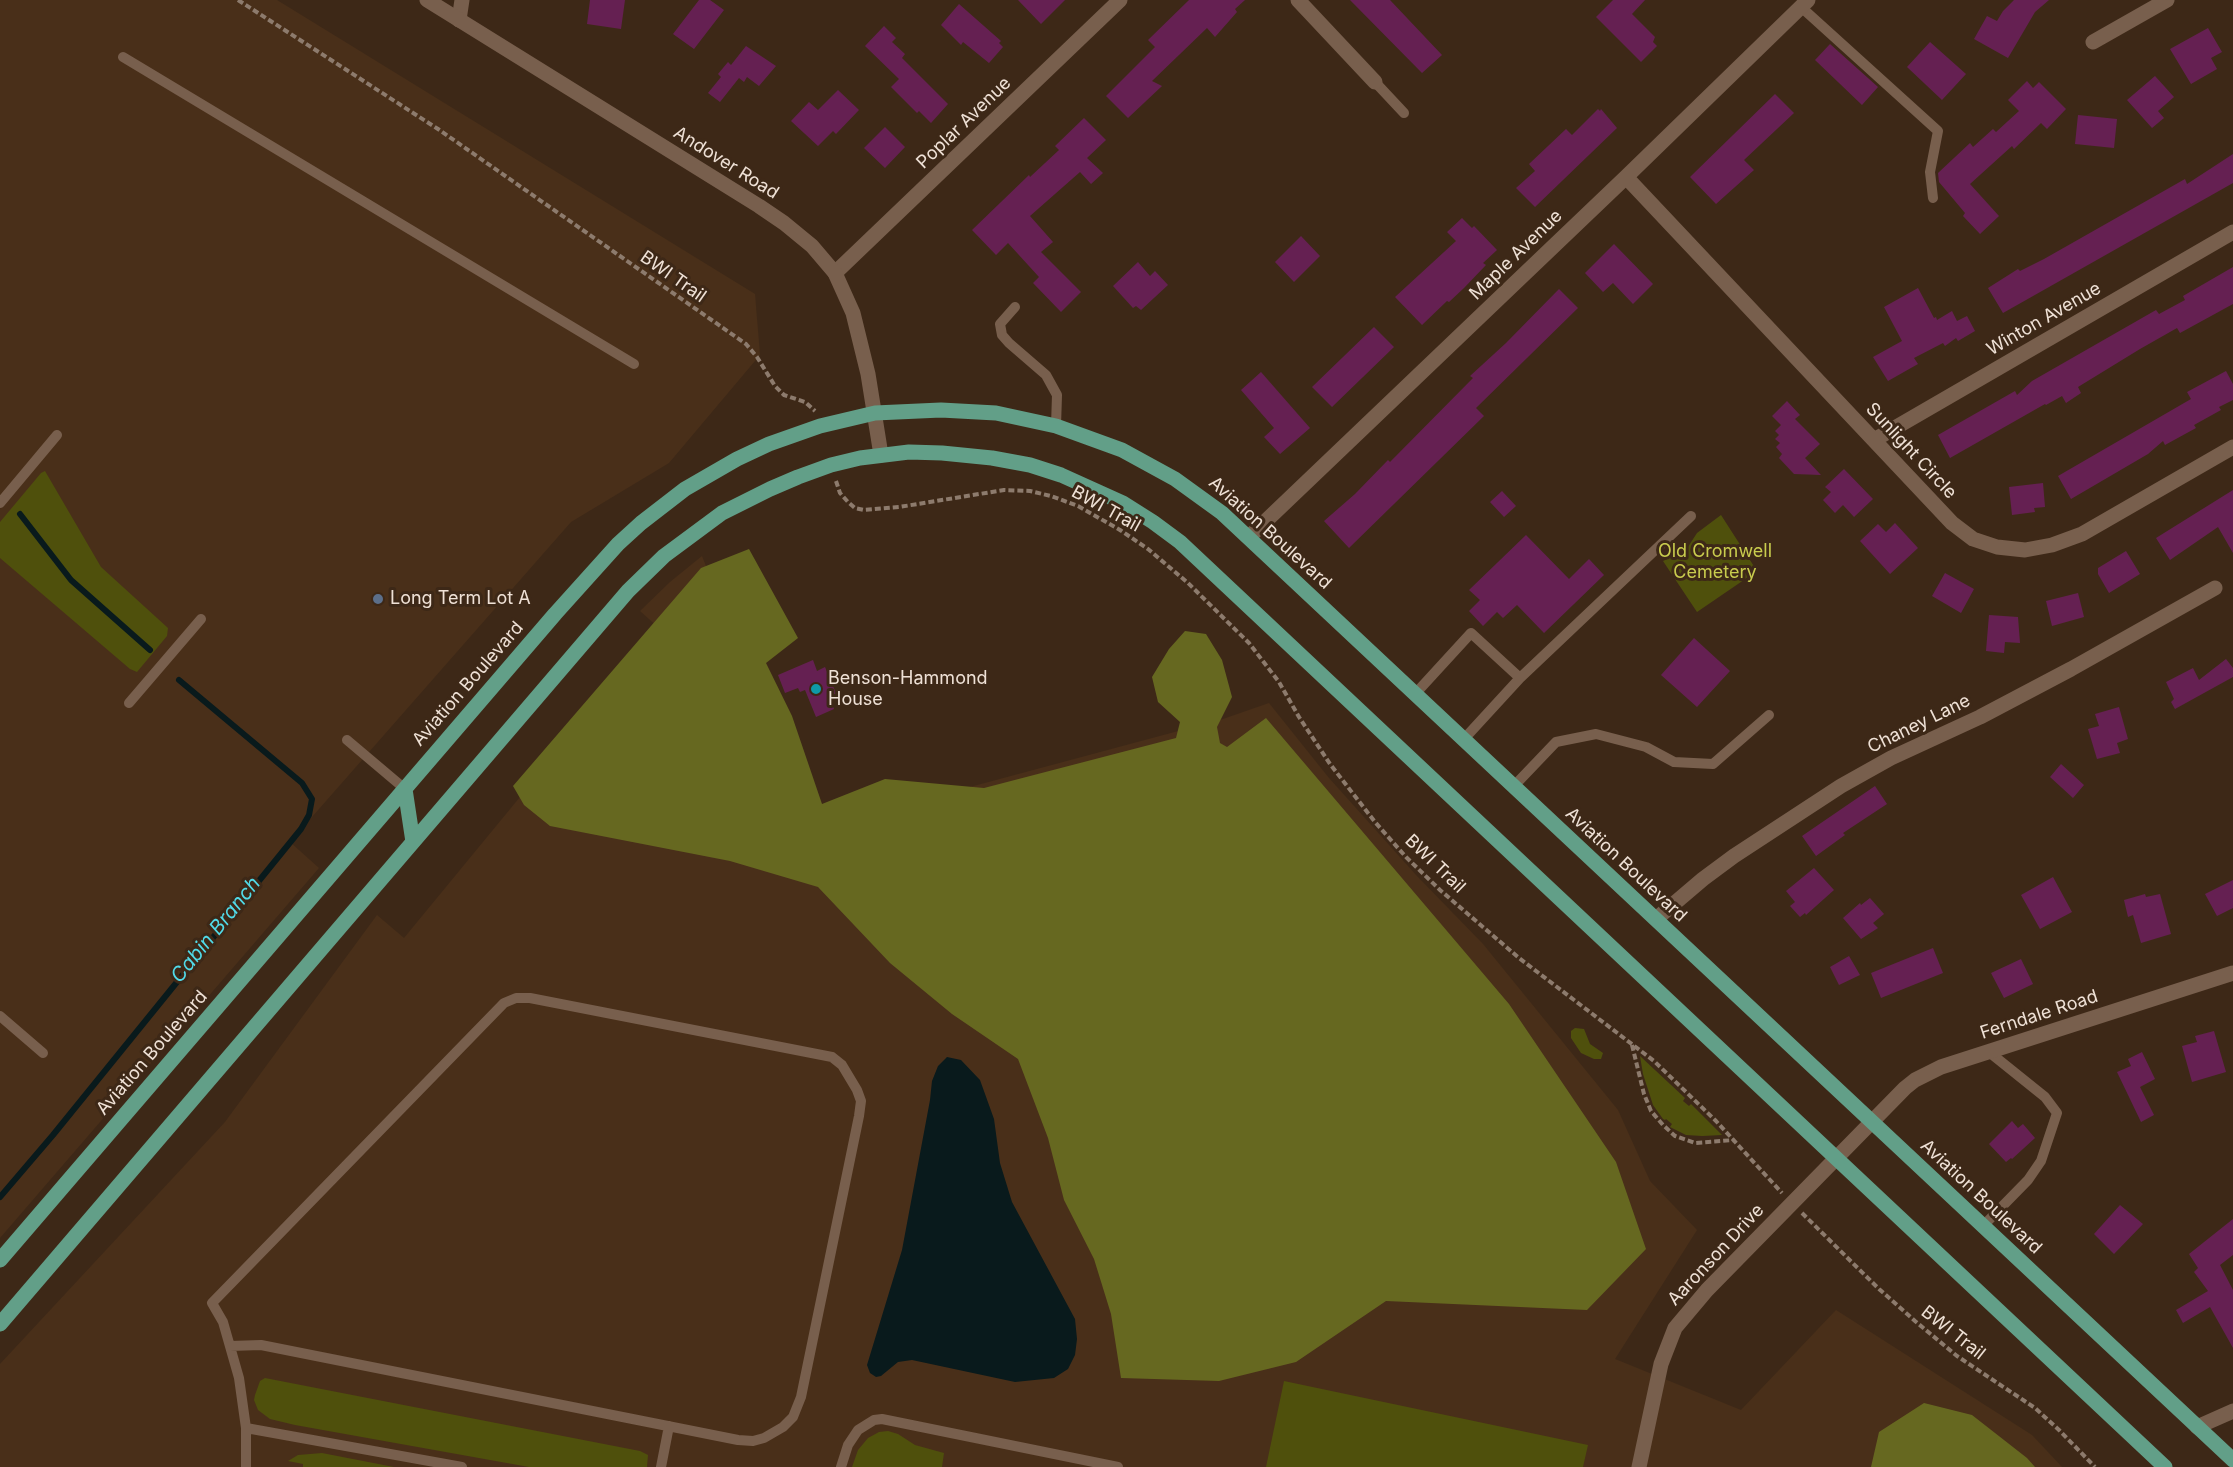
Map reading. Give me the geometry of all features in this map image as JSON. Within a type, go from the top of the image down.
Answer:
[{"type":"main road","name":"Aviation Boulevard","points":[[0,1260],[555,614],[618,544],[641,523],[685,489],[737,459],[769,444],[820,426],[875,413],[979,411],[1027,418],[1056,426],[1094,438],[1149,463],[1196,493],[1249,537],[2233,1460]]},
{"type":"main road","points":[[0,1324],[628,591],[664,556],[702,527],[744,501],[831,465],[881,454],[942,453],[992,458],[1030,465],[1093,488],[1153,522],[1213,572],[2165,1467]]},
{"type":"main road","points":[[405,789],[413,843]]},
{"type":"street","name":"Andover Road","points":[[427,0],[776,217],[806,240],[835,273],[853,313],[868,374],[881,454]]},
{"type":"street","points":[[459,20],[462,0]]},
{"type":"street","name":"Poplar Avenue","points":[[835,273],[1120,0]]},
{"type":"street","points":[[1298,0],[1375,82]]},
{"type":"street","points":[[2093,42],[2167,0]]},
{"type":"street","name":"Maple Avenue","points":[[1249,537],[1805,4]]},
{"type":"street","name":"Sunlight Circle","points":[[1626,177],[1952,522],[1973,539],[1997,547],[2025,550],[2052,545],[2082,534],[2233,447]]},
{"type":"street","name":"Winton Avenue","points":[[1874,440],[2233,232]]},
{"type":"street","name":"Chaney Lane","points":[[1656,920],[1702,879],[1841,786],[1891,758],[1980,717],[2050,680],[2215,588]]},
{"type":"street","name":"Ferndale Road","points":[[1836,1158],[1915,1080],[1941,1068],[2233,973]]},
{"type":"street","name":"Aaronson Drive","points":[[1639,1467],[1661,1364],[1675,1328],[1707,1290],[1836,1158]]},
{"type":"street","points":[[2197,1427],[2233,1411]]},
{"type":"lane","points":[[1805,4],[1938,131],[1930,172],[1933,198]]},
{"type":"lane","points":[[123,57],[634,364]]},
{"type":"lane","points":[[1375,82],[1404,113]]},
{"type":"lane","points":[[1015,307],[1000,324],[1002,335],[1046,375],[1057,395],[1056,426]]},
{"type":"lane","points":[[0,503],[57,435]]},
{"type":"lane","points":[[1464,739],[1520,678],[1690,516]]},
{"type":"lane","points":[[129,703],[201,619]]},
{"type":"lane","points":[[1416,693],[1471,633],[1520,678]]},
{"type":"lane","points":[[1514,786],[1556,742],[1596,734],[1646,747],[1674,762],[1713,764],[1769,715]]},
{"type":"lane","points":[[347,740],[405,789]]},
{"type":"lane","points":[[230,1346],[261,1345],[738,1440],[753,1441],[778,1430],[796,1413],[861,1106],[859,1094],[842,1065],[832,1057],[530,998],[508,1000],[496,1009],[212,1303],[222,1322],[239,1378],[246,1428],[246,1467]]},
{"type":"lane","points":[[0,1016],[43,1053]]},
{"type":"lane","points":[[1983,1226],[2028,1180],[2041,1161],[2056,1113],[2045,1097],[1989,1052]]},
{"type":"lane","points":[[841,1467],[853,1436],[866,1424],[882,1419],[1114,1467]]},
{"type":"lane","points":[[661,1467],[669,1426]]},
{"type":"lane","points":[[246,1428],[462,1467]]},
{"type":"path","name":"BWI Trail","points":[[238,0],[245,2],[438,129],[746,344],[758,357],[784,395],[810,406],[817,413],[820,426]]},
{"type":"path","name":"BWI Trail","points":[[831,465],[840,493],[855,508],[864,510],[887,508],[1004,490],[1030,491],[1078,506],[1133,538],[1188,583],[1249,643],[1279,682],[1330,764],[1375,822],[1414,866],[1519,958],[1654,1061],[1734,1140],[1782,1193]]},
{"type":"path","points":[[1632,1044],[1644,1094],[1651,1111],[1662,1125],[1675,1136],[1695,1143],[1734,1140]]},
{"type":"path","name":"BWI Trail","points":[[1801,1212],[1908,1315],[1957,1356],[2035,1408],[2095,1467]]},
{"type":"shaded area","name":"Long Term Lot A","points":[[0,0],[277,0],[755,294],[760,355],[669,463],[571,522],[290,842],[319,868],[0,1238]]},
{"type":"shaded area","points":[[749,549],[798,638],[766,663],[792,716],[822,804],[885,779],[984,788],[1176,738],[1180,722],[1158,702],[1152,677],[1169,649],[1185,631],[1206,634],[1222,660],[1232,697],[1217,727],[1220,743],[1227,747],[1266,718],[1509,1004],[1616,1162],[1646,1249],[1587,1310],[1386,1301],[1296,1362],[1219,1381],[1121,1378],[1111,1314],[1094,1259],[1064,1200],[1048,1138],[1018,1059],[952,1014],[890,963],[818,887],[730,861],[550,826],[524,805],[513,786],[701,568]]},
{"type":"shaded area","points":[[702,556],[810,830],[1223,719],[1269,703],[1329,778],[1416,875],[1483,944],[1618,1110],[1650,1181],[1697,1230],[1615,1359],[1741,1410],[1836,1310],[2032,1435],[2062,1467],[0,1467],[0,1364],[225,1122],[377,915],[404,938],[659,628],[640,611]]},
{"type":"shaded area","points":[[947,1057],[961,1060],[980,1080],[994,1119],[1000,1163],[1012,1202],[1075,1319],[1077,1339],[1075,1355],[1068,1369],[1054,1378],[1015,1382],[912,1360],[898,1362],[881,1376],[876,1377],[870,1373],[867,1365],[902,1250],[932,1081],[938,1066]]},
{"type":"shaded area","points":[[1924,1403],[1972,1415],[2027,1458],[2035,1467],[1871,1467],[1879,1432]]},
{"type":"green space","points":[[45,471],[101,567],[168,628],[167,636],[137,672],[130,669],[0,558],[0,522]]},
{"type":"green space","name":"Old Cromwell Cemetery","points":[[1721,515],[1757,571],[1697,612],[1663,561],[1686,550],[1697,533]]},
{"type":"green space","points":[[1575,1028],[1584,1029],[1590,1044],[1603,1053],[1601,1059],[1594,1059],[1581,1053],[1571,1038],[1571,1031]]},
{"type":"green space","points":[[1640,1056],[1685,1098],[1683,1101],[1689,1106],[1691,1104],[1722,1135],[1686,1135],[1670,1127],[1672,1124],[1663,1119],[1653,1105]]},
{"type":"green space","points":[[265,1378],[640,1451],[648,1455],[647,1467],[529,1467],[295,1425],[270,1419],[258,1410],[254,1400],[255,1395],[260,1381]]},
{"type":"green space","points":[[1284,1381],[1588,1445],[1583,1467],[1266,1467]]},
{"type":"green space","points":[[888,1431],[898,1434],[915,1445],[944,1453],[942,1467],[852,1467],[858,1450],[868,1438],[879,1432]]},
{"type":"green space","points":[[322,1453],[394,1467],[303,1467],[303,1464],[288,1461],[298,1455]]},
{"type":"building","points":[[590,0],[625,0],[621,29],[587,24]]},
{"type":"building","points":[[699,0],[710,0],[724,10],[694,49],[673,34]]},
{"type":"building","points":[[1018,0],[1065,0],[1041,24]]},
{"type":"building","points":[[1189,0],[1245,0],[1235,9],[1237,12],[1215,37],[1207,28],[1152,81],[1162,86],[1128,118],[1106,96],[1155,47],[1148,40]]},
{"type":"building","points":[[1350,0],[1390,0],[1442,55],[1422,73]]},
{"type":"building","points":[[1613,0],[1645,0],[1632,14],[1655,37],[1653,42],[1657,46],[1641,62],[1596,17]]},
{"type":"building","points":[[2014,0],[2049,0],[2035,12],[2008,58],[1974,39],[1987,16],[1997,21]]},
{"type":"building","points":[[959,4],[1001,41],[999,43],[1003,47],[989,63],[963,42],[961,45],[941,25]]},
{"type":"building","points":[[884,26],[896,38],[892,42],[905,54],[902,58],[948,104],[931,123],[919,111],[917,113],[891,87],[899,79],[865,46]]},
{"type":"building","points":[[2208,28],[2222,52],[2211,58],[2217,69],[2191,84],[2170,49]]},
{"type":"building","points":[[1930,42],[1966,74],[1942,100],[1907,67]]},
{"type":"building","points":[[1830,44],[1878,87],[1862,105],[1815,60]]},
{"type":"building","points":[[746,46],[776,66],[759,86],[747,77],[744,82],[739,78],[720,102],[708,93],[721,77],[718,74],[728,62],[731,65]]},
{"type":"building","points":[[2155,76],[2174,97],[2158,111],[2164,118],[2152,128],[2127,100]]},
{"type":"building","points":[[2027,81],[2033,88],[2039,82],[2066,109],[2047,129],[2041,123],[2014,149],[2012,146],[1970,184],[1999,216],[1980,234],[1963,216],[1965,213],[1939,182],[1938,173],[1970,143],[1973,147],[1993,129],[1996,132],[2019,111],[2008,100]]},
{"type":"building","points":[[838,90],[859,110],[836,134],[833,131],[818,146],[791,121],[809,102],[818,110]]},
{"type":"building","points":[[1775,94],[1794,113],[1744,160],[1754,170],[1716,204],[1690,177]]},
{"type":"building","points":[[1598,109],[1600,111],[1601,109],[1617,128],[1535,207],[1516,188],[1535,171],[1529,164],[1566,129],[1572,135]]},
{"type":"building","points":[[2078,115],[2117,119],[2114,148],[2075,144]]},
{"type":"building","points":[[1084,118],[1106,140],[1087,158],[1103,173],[1091,184],[1080,172],[1030,216],[1053,242],[1041,252],[1081,292],[1061,312],[1033,283],[1039,277],[1008,243],[996,255],[972,230],[1029,175],[1030,177],[1059,150],[1055,146]]},
{"type":"building","points":[[885,127],[905,147],[885,168],[864,148]]},
{"type":"building","points":[[2233,154],[2233,183],[2003,313],[1988,288],[2018,269],[2020,271],[2044,259],[2185,179],[2187,184]]},
{"type":"building","points":[[1462,218],[1472,228],[1474,226],[1497,250],[1483,263],[1486,265],[1464,288],[1422,325],[1395,297],[1456,241],[1447,232]]},
{"type":"building","points":[[1301,236],[1320,256],[1294,282],[1275,262]]},
{"type":"building","points":[[1614,244],[1653,284],[1633,304],[1613,283],[1603,292],[1585,273]]},
{"type":"building","points":[[1138,262],[1150,276],[1155,271],[1168,285],[1141,310],[1136,306],[1133,308],[1113,286]]},
{"type":"building","points":[[2233,267],[2233,304],[2180,333],[2177,328],[2140,349],[2078,387],[2081,393],[2066,403],[2062,396],[2045,404],[1950,458],[1938,435],[2015,391],[2017,395],[2032,381],[2156,310],[2159,314],[2185,300],[2183,296]]},
{"type":"building","points":[[1918,288],[1934,318],[1936,317],[1937,320],[1952,311],[1957,321],[1967,316],[1975,331],[1958,341],[1956,338],[1945,346],[1943,343],[1914,358],[1918,364],[1888,381],[1873,357],[1902,341],[1884,307]]},
{"type":"building","points":[[1559,289],[1578,308],[1476,408],[1484,416],[1349,548],[1324,521],[1355,494],[1388,460],[1390,462],[1473,378],[1470,376]]},
{"type":"building","points":[[1374,327],[1394,347],[1332,407],[1312,387]]},
{"type":"building","points":[[2226,371],[2233,384],[2233,400],[2219,407],[2221,410],[2194,425],[2196,428],[2165,445],[2163,441],[2148,454],[2071,499],[2058,476],[2191,399],[2187,392]]},
{"type":"building","points":[[1261,372],[1310,428],[1280,454],[1264,437],[1274,428],[1241,390]]},
{"type":"building","points":[[1787,401],[1800,415],[1795,419],[1820,444],[1805,458],[1821,475],[1794,474],[1779,458],[1782,454],[1776,447],[1780,443],[1775,439],[1779,435],[1775,431],[1781,425],[1772,416]]},
{"type":"building","points":[[1844,469],[1873,499],[1854,517],[1843,505],[1835,513],[1823,500],[1831,492],[1825,487]]},
{"type":"building","points":[[2043,483],[2045,507],[2034,508],[2035,512],[2012,515],[2009,487]]},
{"type":"building","points":[[2233,490],[2233,553],[2218,527],[2170,560],[2156,538]]},
{"type":"building","points":[[1502,491],[1516,506],[1504,517],[1490,502]]},
{"type":"building","points":[[1895,523],[1918,548],[1890,574],[1860,541],[1878,524],[1886,532]]},
{"type":"building","points":[[1526,535],[1569,579],[1589,559],[1604,575],[1544,633],[1517,605],[1503,618],[1497,612],[1483,626],[1469,611],[1480,600],[1469,590]]},
{"type":"building","points":[[2126,551],[2140,574],[2109,593],[2098,574],[2098,568]]},
{"type":"building","points":[[1945,573],[1974,589],[1961,613],[1932,596]]},
{"type":"building","points":[[2078,593],[2084,617],[2052,626],[2046,601]]},
{"type":"building","points":[[1989,615],[2018,617],[2020,643],[2005,642],[2004,653],[1986,651]]},
{"type":"building","points":[[1694,638],[1730,671],[1697,707],[1661,675]]},
{"type":"building","points":[[2226,659],[2233,668],[2233,677],[2175,709],[2171,702],[2174,699],[2166,682],[2193,668],[2199,680]]},
{"type":"building","name":"Benson-Hammond House","points":[[813,660],[817,671],[825,667],[838,698],[831,701],[834,709],[816,717],[805,690],[800,692],[798,688],[785,693],[778,675]]},
{"type":"building","points":[[2119,707],[2128,739],[2117,743],[2120,753],[2097,759],[2088,729],[2099,726],[2095,714]]},
{"type":"building","points":[[2061,764],[2084,785],[2073,798],[2050,777]]},
{"type":"building","points":[[1875,786],[1887,804],[1843,833],[1845,835],[1816,856],[1802,836]]},
{"type":"building","points":[[1814,868],[1834,890],[1806,915],[1805,913],[1800,917],[1790,906],[1795,902],[1786,891]]},
{"type":"building","points":[[2053,877],[2072,912],[2040,929],[2021,895]]},
{"type":"building","points":[[2233,880],[2233,908],[2217,916],[2205,894]]},
{"type":"building","points":[[2145,894],[2146,897],[2160,894],[2171,934],[2141,943],[2133,915],[2128,917],[2124,900]]},
{"type":"building","points":[[1870,898],[1884,914],[1873,923],[1878,928],[1861,939],[1843,918],[1860,903],[1861,905]]},
{"type":"building","points":[[1933,948],[1943,973],[1881,998],[1871,973]]},
{"type":"building","points":[[1849,956],[1860,975],[1839,985],[1830,967]]},
{"type":"building","points":[[2021,959],[2033,984],[2004,998],[1991,973]]},
{"type":"building","points":[[2214,1031],[2226,1072],[2192,1082],[2182,1046],[2197,1042],[2195,1036]]},
{"type":"building","points":[[2142,1052],[2155,1079],[2140,1087],[2154,1115],[2141,1122],[2117,1072],[2131,1066],[2128,1059]]},
{"type":"building","points":[[2012,1121],[2018,1128],[2023,1124],[2035,1138],[2006,1162],[1989,1144]]},
{"type":"building","points":[[2120,1205],[2143,1224],[2114,1254],[2094,1234]]},
{"type":"building","points":[[2233,1219],[2233,1255],[2220,1265],[2233,1290],[2233,1348],[2210,1307],[2183,1323],[2176,1310],[2208,1291],[2194,1272],[2198,1268],[2189,1254]]},
{"type":"waterway","name":"Cabin Branch","points":[[20,514],[71,580],[150,650]]},
{"type":"waterway","name":"Cabin Branch","points":[[0,1197],[301,829],[309,815],[312,799],[302,783],[179,680]]},
{"type":"place","name":"Long Term Lot A","points":[[378,599]]},
{"type":"place","name":"Benson-Hammond House","points":[[816,689]]}]
